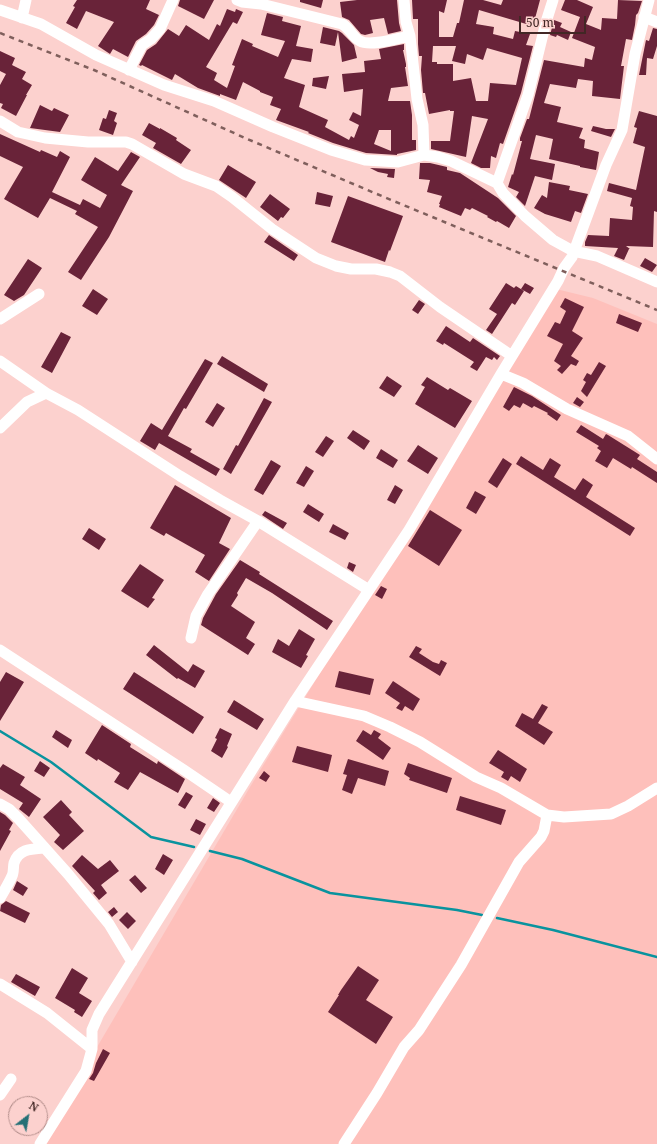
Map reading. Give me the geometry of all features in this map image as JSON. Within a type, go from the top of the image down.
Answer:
[{"type":"street","points":[[22,18],[26,0]]},
{"type":"street","points":[[129,70],[142,45],[152,39],[160,29],[173,0]]},
{"type":"street","points":[[237,0],[242,2],[261,2],[342,24],[350,29],[356,39],[361,42],[372,43],[410,36]]},
{"type":"street","points":[[404,0],[406,22],[410,36],[417,98],[423,125],[424,155]]},
{"type":"street","points":[[497,183],[528,95],[553,0]]},
{"type":"street","points":[[40,1144],[86,1071],[92,1049],[92,1030],[99,1014],[295,701],[409,530],[572,257],[606,165],[622,130],[636,54],[649,0]]},
{"type":"street","points":[[0,10],[41,24],[96,55],[164,85],[214,101],[272,127],[331,150],[365,160],[398,162],[424,155],[451,161],[497,183],[503,193],[525,216],[553,240],[573,251],[597,256],[657,282]]},
{"type":"street","points":[[644,17],[657,22]]},
{"type":"street","points":[[0,121],[18,132],[45,138],[88,142],[126,142],[132,144],[184,174],[216,186],[272,229],[316,258],[336,266],[350,269],[376,269],[400,276],[440,308],[512,356]]},
{"type":"street","points":[[0,319],[39,294]]},
{"type":"street","points":[[0,361],[46,393],[78,410],[220,500],[258,520],[369,590]]},
{"type":"street","points":[[501,374],[523,383],[567,409],[628,436],[657,459]]},
{"type":"street","points":[[0,428],[27,402],[46,393]]},
{"type":"street","points":[[191,638],[196,616],[205,599],[258,520]]},
{"type":"street","points":[[0,650],[231,802]]},
{"type":"street","points":[[295,701],[364,716],[390,727],[420,742],[476,777],[501,788],[547,815],[564,817],[611,814],[628,806],[657,788]]},
{"type":"street","points":[[0,804],[18,818],[110,924],[132,962]]},
{"type":"street","points":[[344,1144],[377,1093],[404,1047],[419,1030],[462,965],[519,862],[541,837],[544,831],[547,815]]},
{"type":"street","points":[[0,898],[13,874],[14,864],[20,854],[30,850],[45,848]]},
{"type":"street","points":[[0,984],[47,1013],[92,1049]]},
{"type":"street","points":[[0,1095],[11,1079]]},
{"type":"shaded area","points":[[556,289],[593,298],[657,324],[657,1144],[40,1144],[45,1136],[48,1136],[48,1130],[253,782]]},
{"type":"building","points":[[77,0],[150,0],[146,9],[159,15],[154,25],[146,34],[136,41],[128,57],[113,49],[110,54],[98,46],[114,22],[86,11],[77,29],[66,23],[75,7],[73,6]]},
{"type":"building","points":[[180,0],[214,0],[204,19],[178,6]]},
{"type":"building","points":[[300,0],[323,0],[321,8],[300,2]]},
{"type":"building","points":[[357,0],[397,0],[401,31],[388,34],[384,18],[370,20],[373,33],[365,35],[361,34],[349,20],[342,17],[340,2]]},
{"type":"building","points":[[412,0],[447,0],[444,13],[439,11],[439,37],[453,37],[457,23],[459,23],[464,0],[483,0],[501,5],[503,0],[540,0],[533,26],[479,10],[476,24],[494,27],[493,34],[513,39],[515,31],[530,34],[526,45],[533,46],[521,93],[503,144],[500,143],[496,158],[491,156],[490,168],[481,168],[471,163],[488,119],[472,116],[466,157],[431,149],[431,141],[450,141],[454,111],[450,110],[429,114],[425,93],[423,93],[421,70],[422,56],[419,56],[418,44],[418,19],[413,19]],"holes":[[[433,46],[456,46],[452,61],[465,64],[467,54],[483,60],[487,48],[522,58],[516,85],[490,83],[488,101],[476,101],[471,78],[453,81],[453,64],[437,64],[437,62],[432,62]]]},
{"type":"building","points":[[565,0],[577,0],[593,7],[586,24],[601,30],[602,18],[617,19],[618,0],[642,1],[636,15],[632,40],[626,39],[621,66],[624,66],[620,99],[592,96],[593,81],[578,79],[576,88],[550,84],[544,103],[561,107],[557,122],[583,128],[579,138],[585,140],[584,148],[599,152],[596,170],[549,159],[553,139],[536,135],[530,159],[555,164],[552,180],[535,176],[525,206],[516,197],[519,192],[508,187],[512,174],[513,175],[522,141],[520,141],[520,138],[527,119],[529,119],[544,60],[584,67],[585,58],[592,60],[595,47],[572,38],[580,17],[561,10]]},
{"type":"building","points":[[227,9],[235,12],[236,9],[243,12],[237,24],[233,22],[206,67],[217,73],[214,80],[227,88],[235,66],[232,65],[242,39],[253,44],[252,46],[278,57],[285,41],[261,35],[267,13],[283,17],[282,21],[301,26],[296,46],[313,49],[311,62],[292,59],[284,78],[305,85],[299,107],[328,120],[325,127],[349,140],[351,136],[354,138],[359,125],[349,120],[353,112],[361,116],[363,89],[344,92],[342,74],[365,72],[364,61],[381,59],[379,49],[404,44],[403,50],[408,86],[391,88],[388,101],[410,101],[412,115],[412,140],[416,140],[416,150],[397,155],[366,153],[333,143],[308,133],[309,132],[276,120],[281,109],[270,105],[273,97],[260,92],[243,82],[236,100],[198,88],[175,74],[172,80],[142,65],[139,65],[147,50],[156,44],[168,29],[179,36],[186,25],[209,40],[217,24],[220,26]],"holes":[[[379,130],[391,130],[391,151],[374,144]]]},
{"type":"building","points":[[554,20],[562,23],[560,27],[571,32],[568,40],[557,35],[556,37],[550,35]]},
{"type":"building","points":[[323,27],[342,33],[354,45],[357,58],[342,62],[338,32],[335,46],[320,43]]},
{"type":"building","points":[[653,28],[657,29],[657,46],[653,59],[647,58],[646,75],[639,75],[646,40],[649,41]]},
{"type":"building","points":[[0,51],[15,58],[12,65],[26,72],[22,79],[32,85],[16,116],[1,108],[3,104],[0,103],[0,85],[6,74],[0,71]]},
{"type":"building","points":[[329,76],[326,89],[312,86],[313,78]]},
{"type":"building","points":[[40,105],[52,111],[54,108],[69,115],[60,132],[30,128]]},
{"type":"building","points":[[109,110],[117,113],[114,121],[117,123],[113,135],[99,130],[103,118],[106,119]]},
{"type":"building","points":[[639,111],[657,116],[657,212],[654,211],[653,247],[626,246],[630,249],[624,260],[614,256],[618,248],[585,246],[585,242],[588,235],[609,236],[610,218],[632,220],[633,207],[630,206],[632,198],[607,191],[609,183],[636,190],[645,147],[633,143],[637,128],[634,127]]},
{"type":"building","points":[[149,123],[177,138],[176,140],[191,150],[181,164],[153,148],[156,143],[142,135]]},
{"type":"building","points":[[593,126],[606,129],[615,129],[611,137],[591,131]]},
{"type":"building","points":[[0,134],[40,152],[41,150],[57,157],[60,151],[70,157],[52,192],[80,205],[83,199],[100,208],[107,195],[81,180],[95,157],[118,171],[131,152],[140,157],[121,185],[133,191],[109,237],[81,280],[68,272],[98,227],[75,214],[77,211],[50,198],[38,218],[4,199],[23,167],[0,156]]},
{"type":"building","points":[[420,163],[430,163],[447,167],[447,170],[460,173],[498,198],[516,216],[509,228],[472,208],[470,210],[465,208],[461,216],[439,207],[442,196],[427,192],[430,180],[419,179]]},
{"type":"building","points":[[228,165],[256,182],[246,198],[219,180]]},
{"type":"building","points":[[370,168],[395,169],[394,178],[387,177],[388,174],[378,172]]},
{"type":"building","points":[[549,182],[570,186],[569,190],[588,194],[581,213],[575,211],[571,222],[545,214],[534,208],[542,195],[547,198]]},
{"type":"building","points":[[317,192],[333,196],[330,207],[315,204]]},
{"type":"building","points":[[270,194],[290,209],[283,218],[281,217],[278,221],[260,207]]},
{"type":"building","points":[[348,196],[403,216],[385,262],[331,242]]},
{"type":"building","points":[[269,235],[298,255],[294,261],[264,242]]},
{"type":"building","points":[[645,258],[657,265],[652,272],[640,266]]},
{"type":"building","points":[[28,259],[42,268],[24,295],[14,301],[4,295]]},
{"type":"building","points":[[506,283],[514,288],[516,286],[524,291],[515,305],[512,303],[492,334],[486,330],[497,314],[489,309]]},
{"type":"building","points":[[525,283],[534,288],[530,294],[521,289]]},
{"type":"building","points":[[93,289],[108,299],[97,315],[82,306]]},
{"type":"building","points":[[565,298],[584,307],[572,331],[583,338],[571,356],[579,361],[576,366],[571,364],[562,374],[557,370],[561,366],[554,361],[563,344],[547,336],[555,322],[560,324],[566,311],[560,307]]},
{"type":"building","points":[[419,300],[425,304],[418,314],[412,310]]},
{"type":"building","points":[[619,314],[642,323],[638,332],[616,323]]},
{"type":"building","points":[[446,326],[470,342],[473,338],[500,356],[497,360],[494,357],[492,360],[486,357],[477,371],[470,367],[474,362],[444,343],[443,345],[436,341]]},
{"type":"building","points":[[61,332],[71,337],[52,373],[41,367]]},
{"type":"building","points":[[222,356],[268,384],[264,392],[217,364]]},
{"type":"building","points":[[205,359],[213,363],[168,436],[192,449],[190,452],[220,469],[216,476],[159,443],[155,450],[140,441],[151,423],[162,430]]},
{"type":"building","points":[[599,362],[606,366],[587,397],[581,391],[586,382],[583,380],[587,373],[591,375]]},
{"type":"building","points":[[387,376],[402,386],[394,397],[379,388]]},
{"type":"building","points":[[427,377],[448,390],[450,388],[472,401],[455,428],[415,404],[425,387],[421,385]]},
{"type":"building","points":[[514,387],[532,396],[561,415],[557,421],[547,414],[548,413],[534,406],[532,408],[523,403],[520,408],[514,405],[509,411],[503,407]]},
{"type":"building","points":[[577,397],[584,402],[580,407],[573,403]]},
{"type":"building","points":[[264,398],[272,402],[231,474],[223,469],[236,445],[238,446]]},
{"type":"building","points":[[217,403],[225,408],[213,427],[205,422]]},
{"type":"building","points":[[581,425],[603,439],[606,434],[608,435],[640,455],[637,459],[657,472],[657,483],[632,467],[631,469],[613,458],[607,468],[595,461],[601,451],[597,448],[599,446],[576,432]]},
{"type":"building","points":[[353,430],[370,441],[364,450],[347,438]]},
{"type":"building","points":[[326,436],[334,441],[323,457],[315,452]]},
{"type":"building","points":[[418,445],[438,458],[428,474],[407,461]]},
{"type":"building","points":[[381,449],[398,460],[393,468],[376,458]]},
{"type":"building","points":[[521,456],[543,470],[550,458],[561,465],[554,477],[575,490],[583,478],[593,485],[586,497],[635,528],[630,536],[516,464]]},
{"type":"building","points":[[503,458],[512,464],[497,488],[488,482]]},
{"type":"building","points":[[271,460],[281,466],[263,495],[254,490]]},
{"type":"building","points":[[306,466],[314,471],[304,487],[296,483]]},
{"type":"building","points":[[175,485],[231,518],[219,543],[230,549],[209,581],[195,572],[205,555],[166,533],[164,536],[150,528]]},
{"type":"building","points":[[395,485],[403,490],[395,504],[387,500]]},
{"type":"building","points":[[475,491],[486,497],[476,514],[466,508]]},
{"type":"building","points":[[308,504],[324,514],[319,522],[303,512]]},
{"type":"building","points":[[430,510],[462,530],[439,566],[408,546]]},
{"type":"building","points":[[265,511],[287,523],[283,529],[262,515]]},
{"type":"building","points":[[333,524],[349,533],[345,540],[329,532]]},
{"type":"building","points":[[89,528],[106,539],[99,550],[82,539]]},
{"type":"building","points":[[240,560],[260,572],[259,574],[333,621],[327,630],[272,593],[246,578],[231,606],[255,622],[246,638],[255,644],[248,655],[201,625],[203,618],[216,594]]},
{"type":"building","points":[[349,562],[356,565],[353,572],[347,568]]},
{"type":"building","points":[[140,564],[164,580],[152,598],[155,599],[148,608],[121,591]]},
{"type":"building","points":[[381,586],[387,589],[382,599],[375,595]]},
{"type":"building","points":[[299,629],[315,639],[301,668],[272,652],[278,639],[289,646]]},
{"type":"building","points":[[154,645],[188,672],[193,664],[205,671],[195,688],[178,678],[177,679],[146,655]]},
{"type":"building","points":[[416,646],[422,649],[419,653],[433,662],[439,664],[441,660],[447,663],[440,676],[409,657]]},
{"type":"building","points":[[339,671],[374,679],[370,695],[335,687]]},
{"type":"building","points":[[6,672],[24,682],[0,721],[0,682]]},
{"type":"building","points":[[134,672],[204,717],[193,734],[123,689]]},
{"type":"building","points":[[393,681],[420,699],[413,711],[405,706],[402,711],[396,708],[400,703],[385,693]]},
{"type":"building","points":[[234,700],[264,719],[257,730],[227,712]]},
{"type":"building","points":[[542,704],[548,707],[538,723],[553,732],[544,745],[515,726],[522,713],[533,719]]},
{"type":"building","points":[[102,725],[131,744],[130,747],[157,764],[158,761],[185,779],[178,793],[140,772],[128,790],[114,782],[120,773],[98,759],[97,761],[85,753]]},
{"type":"building","points":[[220,728],[232,734],[227,746],[228,747],[222,758],[211,751],[217,739],[215,738]]},
{"type":"building","points":[[56,730],[72,740],[68,748],[52,737]]},
{"type":"building","points":[[363,730],[371,735],[374,730],[381,734],[378,738],[391,748],[383,760],[356,741]]},
{"type":"building","points":[[297,746],[332,755],[328,772],[292,762]]},
{"type":"building","points":[[498,750],[527,769],[520,782],[511,776],[508,781],[501,777],[504,772],[489,763]]},
{"type":"building","points":[[348,759],[389,771],[385,786],[358,778],[352,794],[342,790],[347,775],[343,774]]},
{"type":"building","points":[[40,761],[50,768],[44,777],[34,771]]},
{"type":"building","points":[[408,763],[452,778],[447,793],[409,780],[410,778],[404,774]]},
{"type":"building","points":[[3,764],[25,777],[20,785],[41,799],[29,817],[19,809],[23,803],[0,789],[0,768]]},
{"type":"building","points":[[264,771],[270,776],[266,782],[259,778]]},
{"type":"building","points":[[186,792],[193,796],[185,809],[178,805]]},
{"type":"building","points":[[460,796],[506,810],[501,825],[456,810]]},
{"type":"building","points":[[213,798],[220,803],[214,812],[207,808]]},
{"type":"building","points":[[61,800],[72,812],[69,815],[84,831],[63,850],[54,842],[60,835],[43,817]]},
{"type":"building","points":[[0,812],[13,823],[9,830],[11,831],[0,851]]},
{"type":"building","points":[[196,819],[206,824],[200,835],[190,830]]},
{"type":"building","points":[[163,854],[173,860],[164,875],[155,869]]},
{"type":"building","points":[[82,855],[98,869],[110,860],[119,871],[101,885],[107,893],[99,900],[93,893],[95,891],[72,866]]},
{"type":"building","points":[[135,875],[147,888],[141,893],[129,880]]},
{"type":"building","points":[[17,881],[28,888],[23,896],[13,890]]},
{"type":"building","points":[[6,901],[30,913],[25,923],[0,911],[1,905]]},
{"type":"building","points":[[114,907],[118,912],[112,917],[108,912]]},
{"type":"building","points":[[127,912],[136,921],[128,929],[119,920]]},
{"type":"building","points":[[358,966],[379,980],[366,1000],[393,1017],[376,1044],[328,1012]]},
{"type":"building","points":[[72,968],[88,978],[79,993],[92,1001],[82,1017],[74,1012],[75,1010],[55,998]]},
{"type":"building","points":[[16,974],[40,987],[35,996],[11,982]]},
{"type":"building","points":[[103,1049],[110,1053],[94,1081],[89,1079]]},
{"type":"waterway","points":[[0,731],[51,762],[151,837],[194,847]]},
{"type":"waterway","points":[[210,851],[242,859],[330,893],[457,910],[482,915]]},
{"type":"waterway","points":[[497,918],[553,930],[657,957]]},
{"type":"railway","points":[[0,33],[94,70],[245,138],[657,310]]}]
